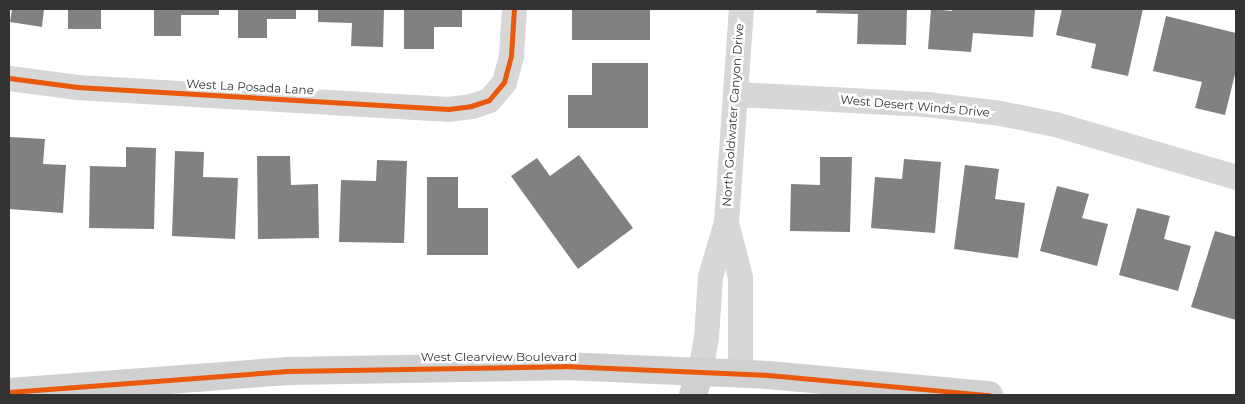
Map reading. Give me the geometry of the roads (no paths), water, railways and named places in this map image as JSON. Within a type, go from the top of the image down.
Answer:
[{"type":"street","name":"West La Posada Lane","points":[[9,78],[77,87],[448,109],[471,106],[489,100],[504,82],[511,55],[514,9]]},
{"type":"street","name":"North Goldwater Canyon Drive","points":[[697,383],[706,338],[710,276],[726,222],[741,9]]},
{"type":"street","name":"West Desert Winds Drive","points":[[736,94],[927,104],[1000,113],[1055,124],[1236,177]]},
{"type":"street","name":"North Goldwater Canyon Drive","points":[[726,222],[740,277],[741,384]]},
{"type":"street","name":"West Clearview Boulevard","points":[[9,392],[288,371],[564,366],[697,383],[989,395]]}]
